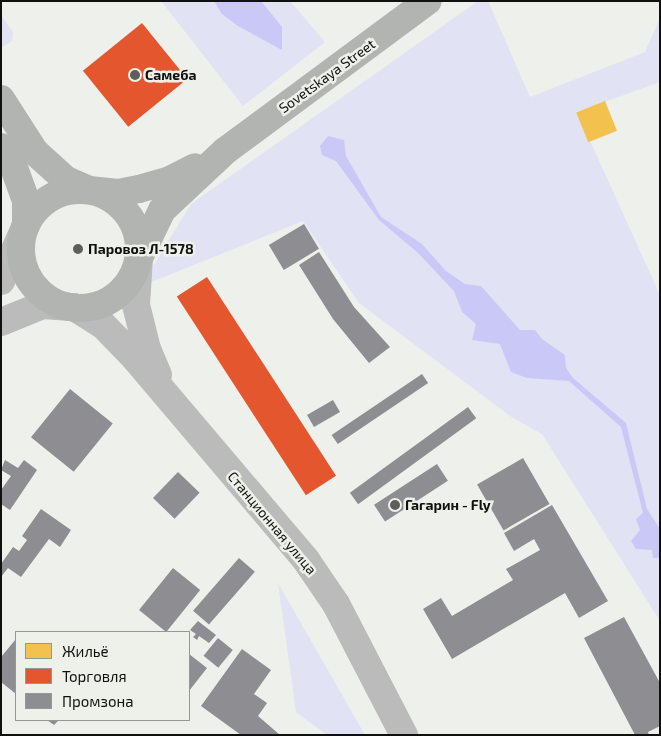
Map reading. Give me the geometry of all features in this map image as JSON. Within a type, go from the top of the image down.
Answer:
[{"type":"main road","name":"Sovetskaya Street","points":[[138,258],[162,210],[225,151],[428,1]]},
{"type":"main road","points":[[1,99],[35,152],[66,180],[111,198],[128,214],[136,228],[138,258],[133,275],[114,297],[96,305],[74,307],[50,299],[31,281],[22,258],[26,225],[26,200],[13,165],[1,147]]},
{"type":"main road","name":"Sovetskaya Street","points":[[89,190],[118,193],[139,189],[170,180],[225,151]]},
{"type":"main road","points":[[26,225],[37,209],[51,197],[70,191],[89,190]]},
{"type":"street","points":[[1,281],[26,225]]},
{"type":"street","name":"Станционная улица","points":[[138,258],[136,305],[147,349],[168,399]]},
{"type":"street","points":[[1,322],[42,305],[74,307]]},
{"type":"street","name":"Станционная улица","points":[[74,307],[103,325],[306,560],[336,604],[404,735]]},
{"type":"shaded area","points":[[161,1],[290,1],[325,42],[243,106]]},
{"type":"shaded area","points":[[478,1],[488,1],[530,97],[645,52],[660,18],[660,82],[577,112],[660,295],[660,621],[542,434],[513,418],[359,303],[303,221],[149,283],[153,266],[191,204]]},
{"type":"shaded area","points":[[1,15],[13,32],[12,41],[1,48]]},
{"type":"shaded area","points":[[278,583],[365,735],[327,735],[296,712]]},
{"type":"water","points":[[214,1],[261,1],[282,27],[282,50],[238,26],[222,14]]},
{"type":"water","points":[[328,136],[344,140],[346,156],[381,217],[422,244],[446,271],[465,284],[481,286],[520,330],[535,330],[542,339],[565,355],[566,368],[573,378],[626,423],[647,509],[660,529],[660,558],[653,558],[652,550],[636,549],[631,541],[640,530],[636,519],[643,513],[621,427],[569,381],[527,378],[511,372],[500,344],[472,340],[476,324],[462,312],[454,291],[418,253],[379,220],[336,161],[322,155],[320,146]]},
{"type":"building: Жильё","points":[[605,101],[617,131],[588,142],[576,113]]},
{"type":"building: Торговля","name":"Самеба","points":[[142,23],[187,79],[128,127],[83,71]]},
{"type":"building: Торговля","points":[[207,277],[336,476],[306,495],[177,297]]},
{"type":"building: Промзона","points":[[304,224],[319,249],[284,270],[269,245]]},
{"type":"building: Промзона","points":[[319,252],[354,307],[390,347],[369,363],[333,319],[299,265]]},
{"type":"building: Промзона","points":[[422,374],[428,383],[338,444],[332,435]]},
{"type":"building: Промзона","points":[[70,389],[113,424],[74,472],[31,437]]},
{"type":"building: Промзона","points":[[333,400],[340,412],[314,427],[307,415]]},
{"type":"building: Промзона","points":[[468,407],[476,418],[358,504],[350,493]]},
{"type":"building: Промзона","points":[[523,458],[550,504],[504,530],[477,484]]},
{"type":"building: Промзона","points":[[5,460],[18,468],[24,460],[37,470],[10,510],[1,504],[1,490],[11,476],[1,470]]},
{"type":"building: Промзона","points":[[437,464],[448,481],[385,522],[374,505]]},
{"type":"building: Промзона","points":[[178,472],[200,493],[175,519],[153,498]]},
{"type":"building: Промзона","points":[[552,505],[608,601],[579,618],[565,593],[452,659],[423,609],[441,598],[452,616],[513,580],[506,569],[540,550],[534,539],[514,551],[504,533]]},
{"type":"building: Промзона","points":[[41,509],[71,530],[60,547],[49,539],[21,577],[8,568],[1,577],[1,564],[13,547],[19,551],[27,540],[22,536]]},
{"type":"building: Промзона","points":[[239,558],[255,572],[209,625],[193,611]]},
{"type":"building: Промзона","points":[[173,568],[200,590],[167,631],[139,610]]},
{"type":"building: Промзона","points":[[624,617],[660,683],[660,726],[648,732],[649,735],[635,735],[584,638]]},
{"type":"building: Промзона","points":[[198,621],[216,635],[209,643],[199,636],[197,640],[193,637],[196,634],[190,630]]},
{"type":"building: Промзона","points":[[218,638],[233,650],[218,668],[204,656]]},
{"type":"building: Промзона","points":[[15,640],[15,693],[1,682],[1,657]]},
{"type":"building: Промзона","points":[[242,649],[271,670],[254,694],[267,703],[258,716],[280,735],[241,735],[201,706]]},
{"type":"building: Промзона","points":[[190,655],[207,668],[190,690]]},
{"type":"building: Промзона","points":[[48,721],[58,721],[54,725]]},
{"type":"place","name":"Самеба","points":[[135,75]]},
{"type":"place","name":"Паровоз Л-1578","points":[[78,249]]},
{"type":"place","name":"Гагарин - Fly","points":[[395,505]]}]
